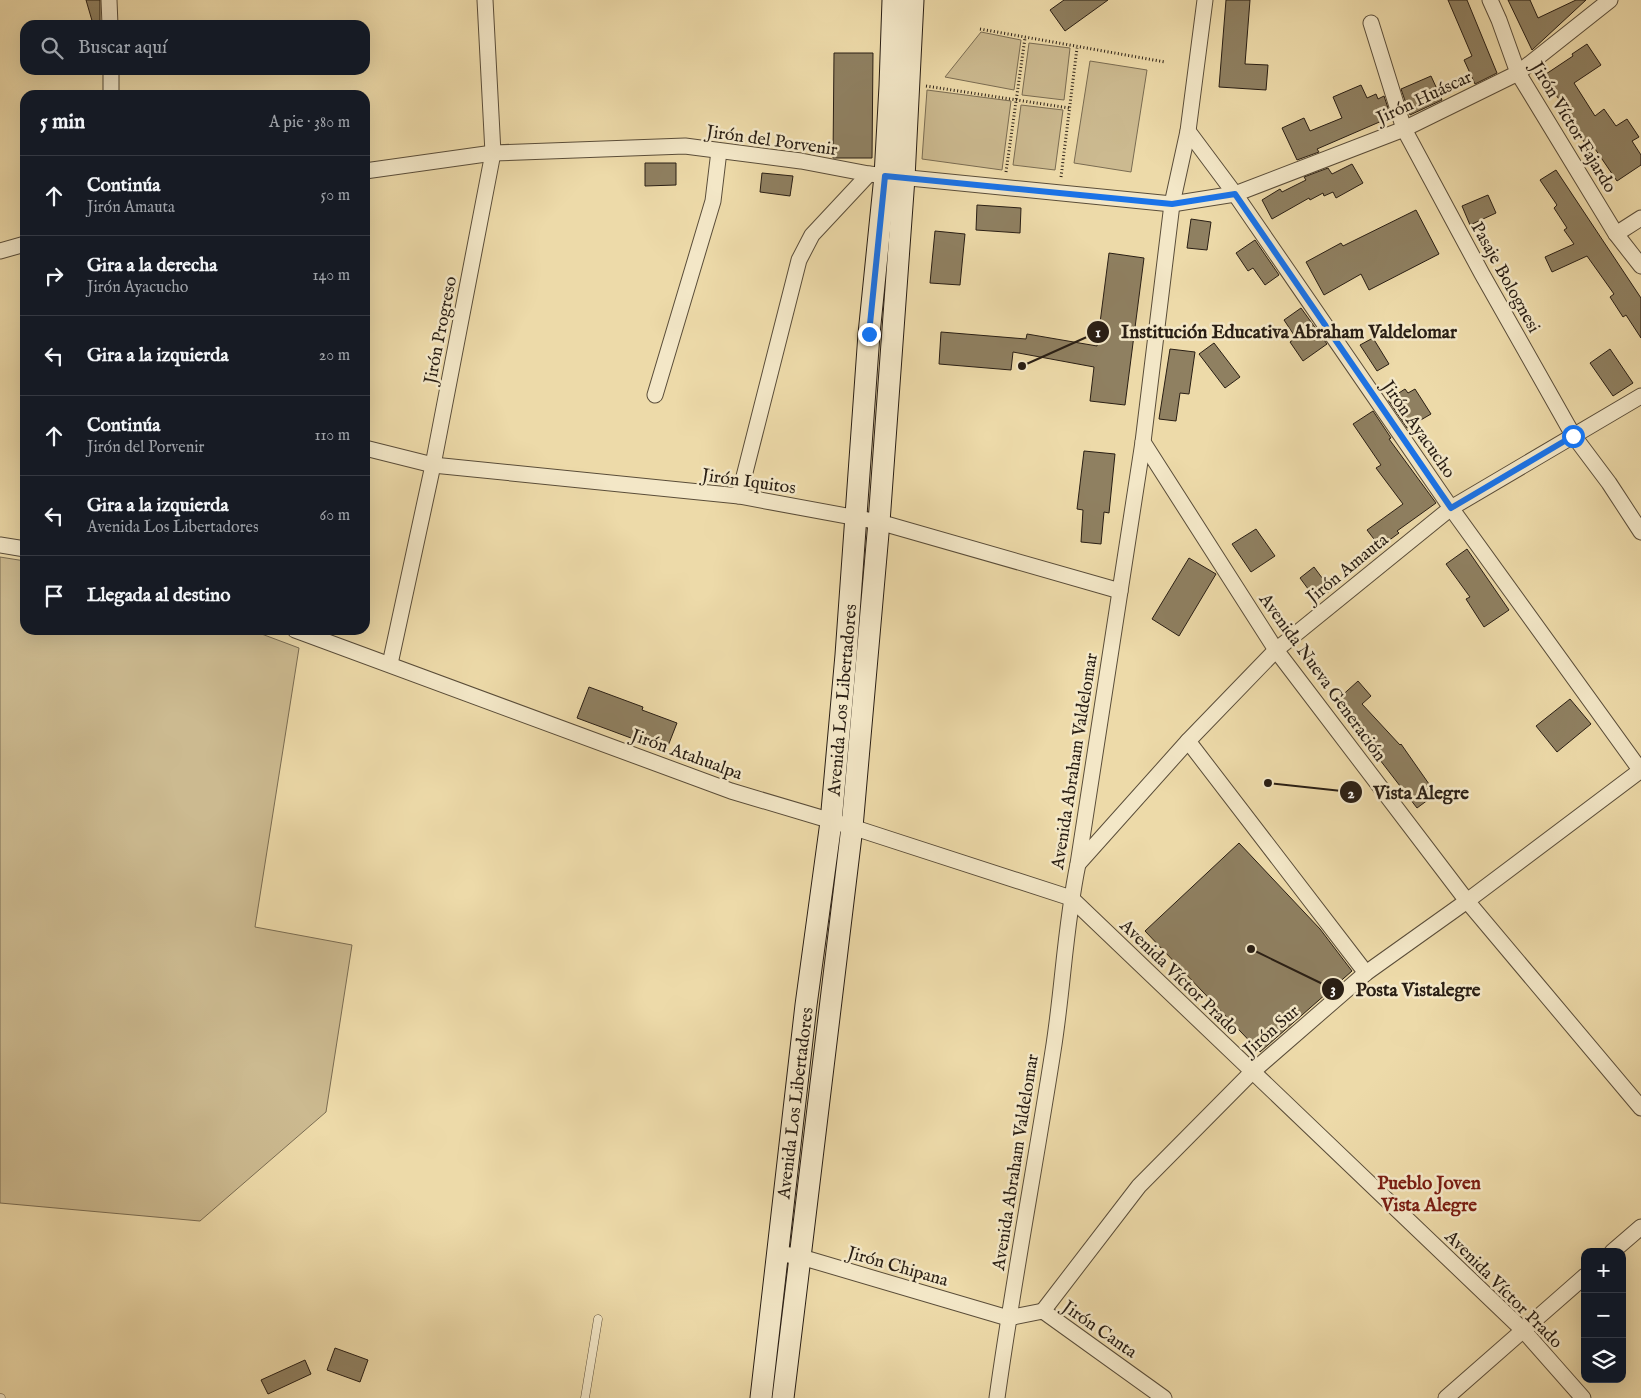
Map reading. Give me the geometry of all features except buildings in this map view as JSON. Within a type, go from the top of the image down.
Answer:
[{"type":"street","points":[[110,0],[110,20]]},
{"type":"street","name":"Jirón Progreso","points":[[390,664],[433,466],[493,153],[485,0]]},
{"type":"street","name":"Avenida Los Libertadores","points":[[783,1398],[852,827],[879,522],[886,176],[892,0]]},
{"type":"street","name":"Avenida Los Libertadores","points":[[762,1398],[797,1086],[831,822],[846,655],[869,334],[886,176],[908,84],[913,0]]},
{"type":"street","name":"Avenida Abraham Valdelomar","points":[[997,1398],[1008,1318],[1053,1049],[1071,898],[1078,864],[1143,442],[1172,204],[1188,131],[1205,0]]},
{"type":"street","name":"Jirón Víctor Fajardo","points":[[1490,0],[1518,72],[1616,234],[1641,266]]},
{"type":"street","name":"Jirón Huáscar","points":[[1172,204],[1235,194],[1404,129],[1518,72],[1610,0]]},
{"type":"street","name":"Pasaje Bolognesi","points":[[1371,23],[1404,129],[1482,274],[1573,436],[1609,483],[1641,532]]},
{"type":"street","points":[[110,75],[111,90]]},
{"type":"street","name":"Jirón Ayacucho","points":[[1188,131],[1235,194],[1451,508],[1641,770]]},
{"type":"street","name":"Jirón del Porvenir","points":[[370,170],[493,153],[685,146],[886,176],[1172,204]]},
{"type":"street","points":[[655,396],[713,201],[719,151]]},
{"type":"street","points":[[739,496],[799,260],[812,235],[886,176]]},
{"type":"street","points":[[1616,234],[1641,218]]},
{"type":"street","points":[[0,251],[20,245]]},
{"type":"street","name":"Jirón Amauta","points":[[1078,864],[1188,741],[1276,650],[1451,508],[1641,396]]},
{"type":"street","name":"Avenida Nueva Generación","points":[[1143,442],[1276,650],[1466,901],[1641,1108]]},
{"type":"street","name":"Jirón Iquitos","points":[[370,449],[433,466],[739,496],[879,522],[1120,591]]},
{"type":"street","points":[[0,545],[20,548]]},
{"type":"street","name":"Jirón Atahualpa","points":[[309,635],[730,791],[852,827],[1071,898]]},
{"type":"street","points":[[1188,741],[1366,973]]},
{"type":"street","name":"Jirón Sur","points":[[1043,1312],[1139,1186],[1252,1072],[1366,973],[1641,770]]},
{"type":"street","name":"Avenida Víctor Prado","points":[[1071,898],[1523,1330],[1583,1398]]},
{"type":"street","points":[[797,1086],[821,1090]]},
{"type":"street","points":[[790,1146],[814,1149]]},
{"type":"street","points":[[1617,1248],[1641,1227]]},
{"type":"street","name":"Jirón Chipana","points":[[777,1253],[801,1257],[1008,1318]]},
{"type":"street","points":[[1446,1398],[1581,1279]]},
{"type":"street","name":"Jirón Canta","points":[[1008,1318],[1043,1312],[1164,1398]]},
{"type":"lane","points":[[585,1398],[598,1319]]},
{"type":"path","points":[[980,29],[1077,48],[1165,62]]},
{"type":"path","points":[[1004,188],[1025,38]]},
{"type":"path","points":[[1059,192],[1077,48]]},
{"type":"path","points":[[908,84],[1069,108]]},
{"type":"shaded area","points":[[981,32],[1021,40],[1014,90],[945,77]]},
{"type":"shaded area","points":[[1029,43],[1070,48],[1064,100],[1022,95]]},
{"type":"shaded area","points":[[1090,61],[1147,70],[1131,172],[1074,163]]},
{"type":"shaded area","points":[[927,90],[1011,101],[1002,170],[922,159]]},
{"type":"shaded area","points":[[1021,105],[1063,110],[1055,170],[1013,165]]},
{"type":"shaded area","points":[[0,557],[20,560],[20,635],[264,635],[299,648],[255,927],[352,945],[326,1112],[200,1221],[0,1203]]},
{"type":"place","name":"Institución Educativa Abraham Valdelomar","points":[[1022,366]]},
{"type":"place","name":"Vista Alegre","points":[[1268,783]]},
{"type":"place","name":"Posta Vistalegre","points":[[1251,949]]},
{"type":"district","name":"Pueblo Joven Vista Alegre","points":[[1429,1193]]},
{"type":"route","points":[[869,334],[885,176],[1172,204],[1235,194],[1451,508],[1573,436]]}]
